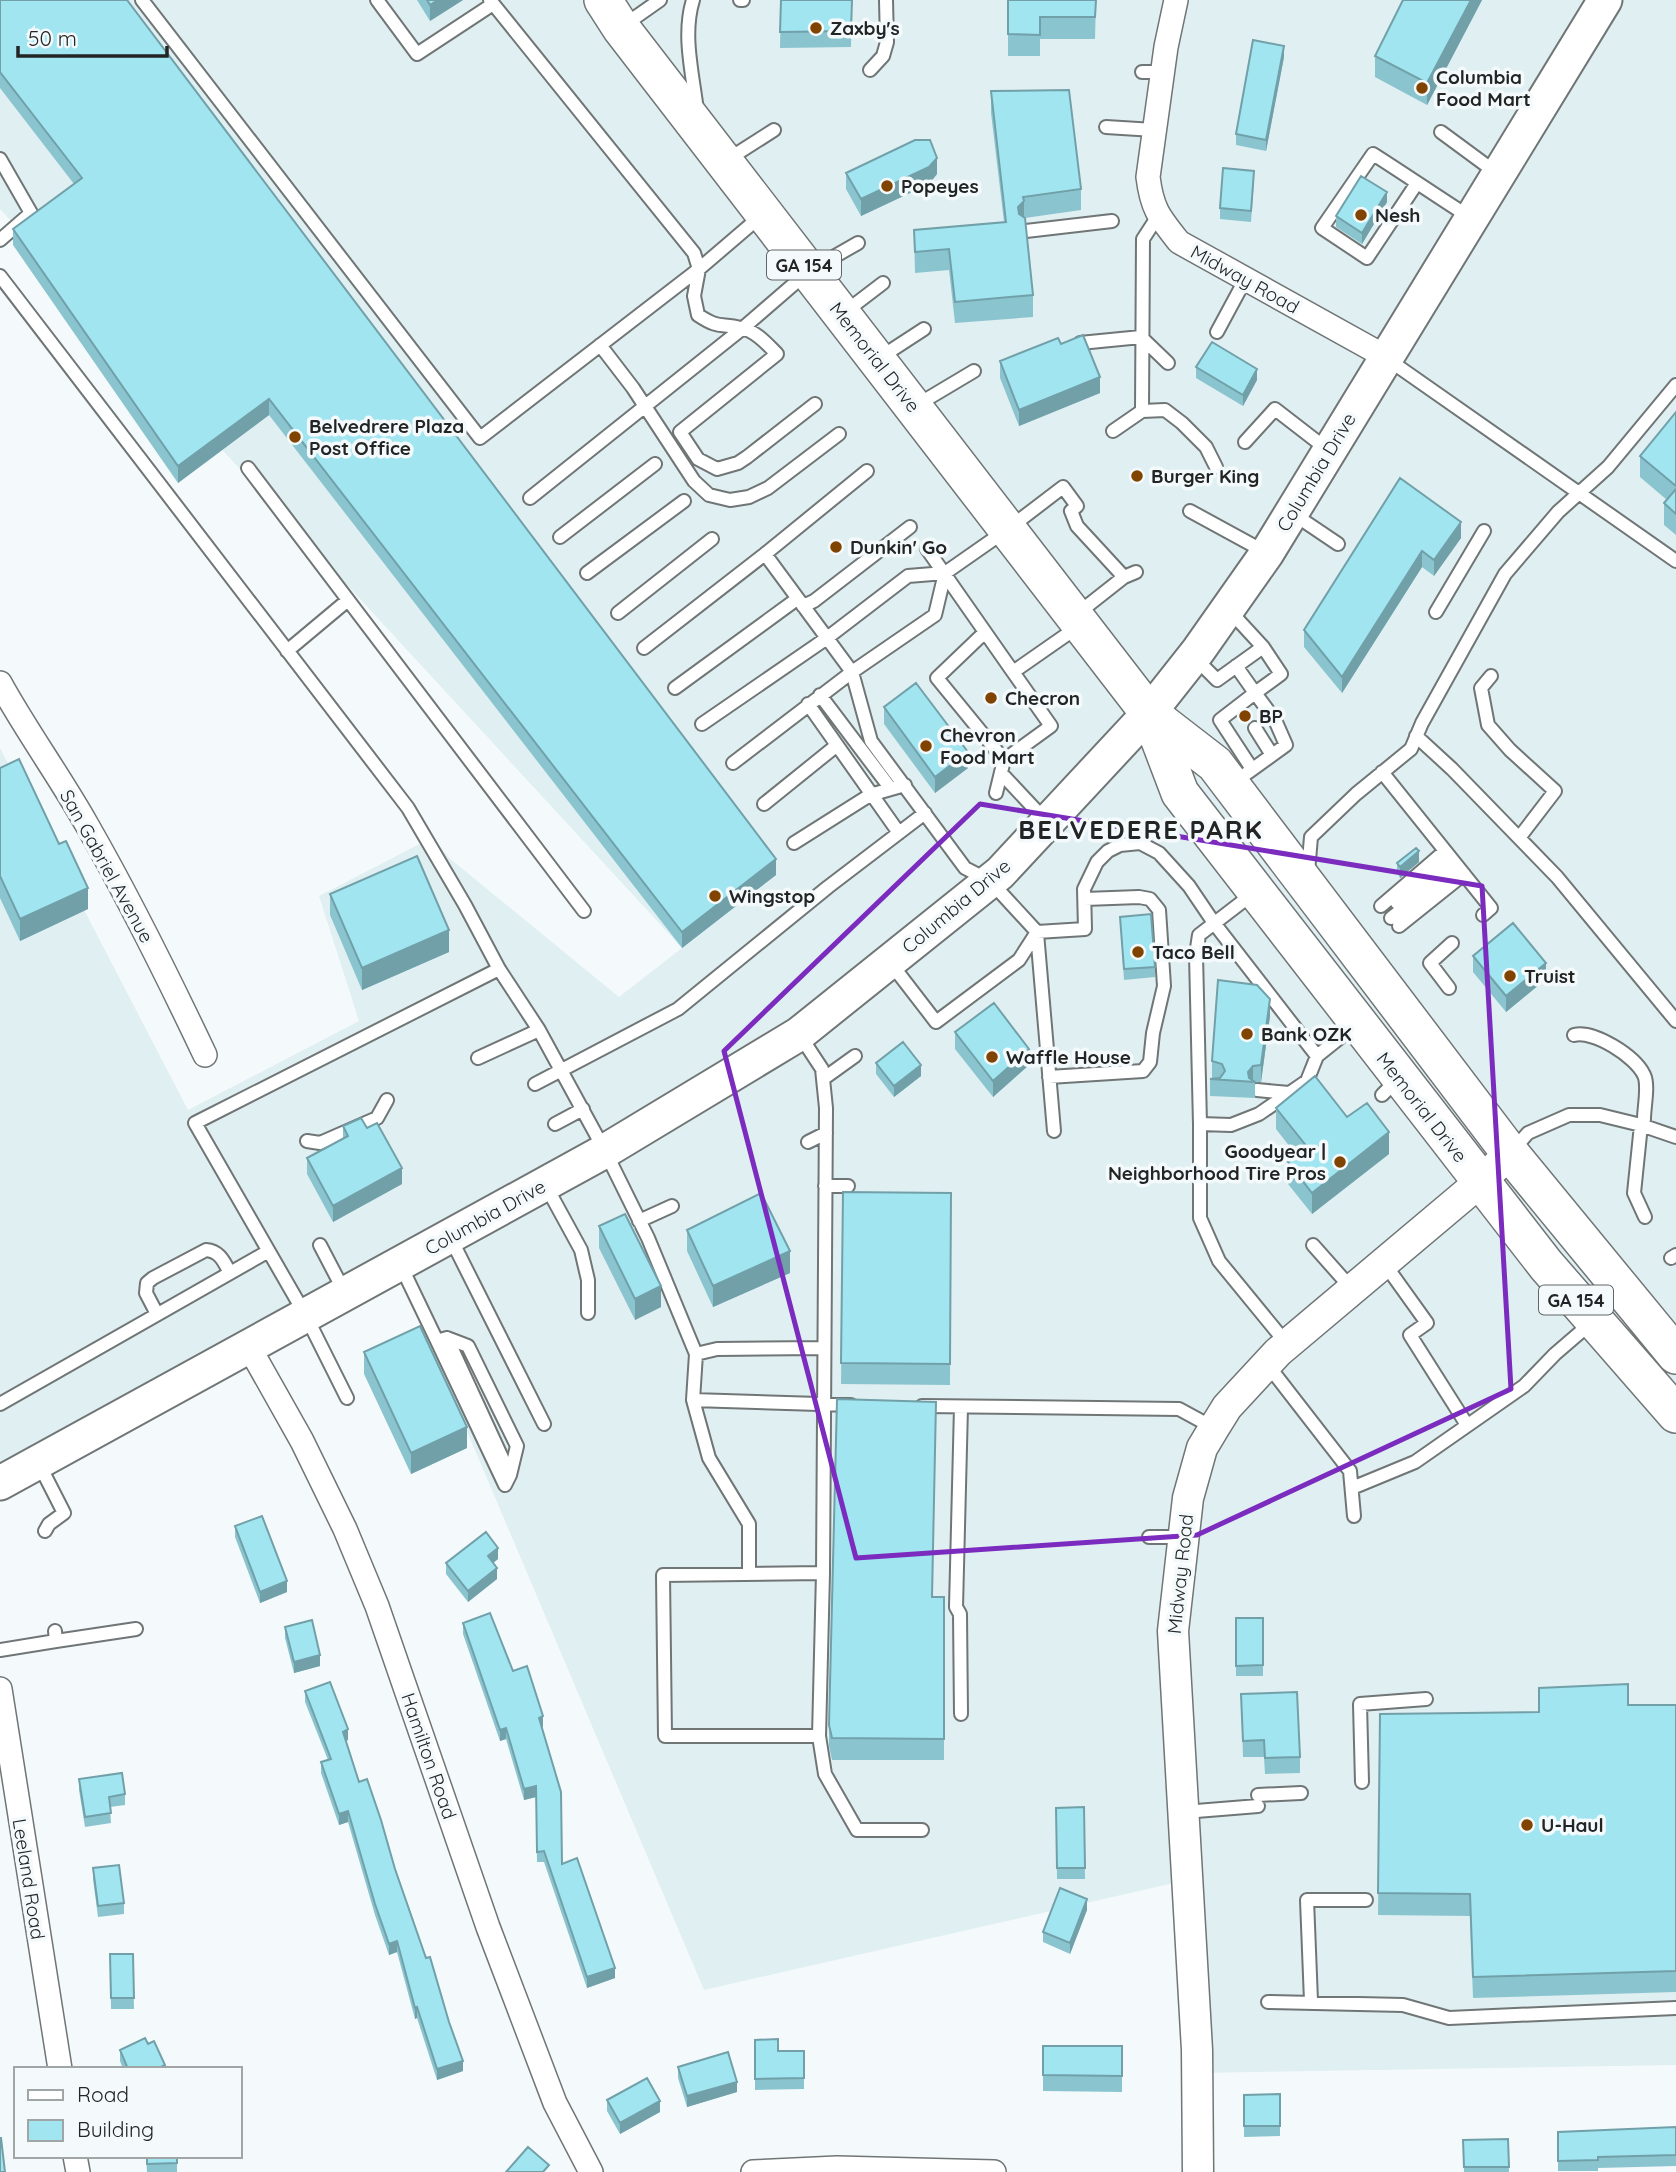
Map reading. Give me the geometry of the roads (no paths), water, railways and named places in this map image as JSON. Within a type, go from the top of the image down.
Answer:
[{"type":"main road","name":"Columbia Drive","points":[[0,1483],[605,1151],[799,1034],[990,881],[1149,713],[1228,609],[1292,513],[1605,0]]},
{"type":"main road","name":"Memorial Drive","points":[[612,14],[1149,713],[1215,764],[1241,777],[1307,884],[1510,1153],[1676,1355]]},
{"type":"main road","name":"Memorial Drive","points":[[1149,713],[1180,793],[1322,975],[1357,1024],[1391,1087],[1480,1182],[1546,1265],[1676,1414]]},
{"type":"street","name":"Midway Road","points":[[1176,0],[1152,72],[1154,130],[1148,177],[1151,198],[1158,216],[1179,242],[1386,358]]},
{"type":"street","name":"San Gabriel Avenue","points":[[0,683],[27,732],[86,823],[159,958],[205,1055]]},
{"type":"street","name":"Midway Road","points":[[1198,2172],[1197,2050],[1172,1631],[1188,1498],[1202,1448],[1227,1407],[1277,1354],[1480,1182],[1510,1153]]},
{"type":"street","name":"Hamilton Road","points":[[249,1347],[302,1441],[351,1542],[377,1606],[488,1927],[555,2103],[591,2172]]},
{"type":"street","name":"Leeland Road","points":[[0,1689],[60,2067]]},
{"type":"street","points":[[753,2172],[837,2168],[994,2172]]},
{"type":"lane","points":[[142,0],[480,438],[699,269],[764,213]]},
{"type":"lane","points":[[377,0],[417,54],[491,2],[694,253],[699,269],[694,296],[698,315],[713,325],[743,328],[760,337],[777,354],[669,440]]},
{"type":"lane","points":[[612,14],[660,0]]},
{"type":"lane","points":[[693,0],[689,13],[689,38],[698,128]]},
{"type":"lane","points":[[870,70],[883,56],[887,42],[886,0]]},
{"type":"lane","points":[[1106,127],[1154,130]]},
{"type":"lane","points":[[725,162],[774,131]]},
{"type":"lane","points":[[1441,132],[1498,174]]},
{"type":"lane","points":[[1417,183],[1367,258],[1322,228],[1373,154],[1471,218]]},
{"type":"lane","points":[[0,159],[31,213],[0,240]]},
{"type":"lane","points":[[1142,411],[1143,239],[1158,216]]},
{"type":"lane","points":[[1026,231],[1112,221]]},
{"type":"lane","points":[[530,498],[743,328],[809,271],[858,243]]},
{"type":"lane","points":[[0,276],[408,808],[499,969],[539,1030],[605,1151],[639,1221],[696,1354],[693,1400],[709,1458],[750,1524],[749,1574]]},
{"type":"lane","points":[[1217,332],[1245,280]]},
{"type":"lane","points":[[842,315],[883,283]]},
{"type":"lane","points":[[877,360],[924,329]]},
{"type":"lane","points":[[1080,342],[1141,337],[1168,363]]},
{"type":"lane","points":[[600,345],[669,440],[694,481],[709,495],[730,500],[749,497],[768,488],[839,434]]},
{"type":"lane","points":[[1386,358],[1676,561]]},
{"type":"lane","points":[[913,407],[974,371]]},
{"type":"lane","points":[[1307,884],[1311,836],[1411,749],[1505,574],[1558,512],[1608,467],[1676,385]]},
{"type":"lane","points":[[680,432],[698,459],[717,469],[738,463],[815,404]]},
{"type":"lane","points":[[1245,442],[1275,409],[1329,450]]},
{"type":"lane","points":[[1113,431],[1142,411],[1165,410],[1182,422],[1206,447],[1216,467]]},
{"type":"lane","points":[[560,537],[655,464]]},
{"type":"lane","points":[[248,468],[584,911]]},
{"type":"lane","points":[[645,648],[867,471]]},
{"type":"lane","points":[[702,724],[827,638],[908,576],[945,573],[1063,487],[1077,506],[1071,511],[1077,526],[1124,577]]},
{"type":"lane","points":[[587,573],[684,501]]},
{"type":"lane","points":[[1190,511],[1267,553]]},
{"type":"lane","points":[[1292,513],[1338,544]]},
{"type":"lane","points":[[676,688],[800,603],[814,601],[910,527]]},
{"type":"lane","points":[[1436,612],[1485,531]]},
{"type":"lane","points":[[618,613],[712,538]]},
{"type":"lane","points":[[927,549],[1051,726],[1004,760],[996,793]]},
{"type":"lane","points":[[765,554],[852,672],[872,741],[965,868],[990,881],[1037,932],[1054,1131]]},
{"type":"lane","points":[[1013,672],[1078,620],[1124,577],[1136,572]]},
{"type":"lane","points":[[733,763],[820,695],[935,615],[945,573]]},
{"type":"lane","points":[[287,651],[348,600]]},
{"type":"lane","points":[[1228,609],[1263,647],[1281,674],[1255,694],[1241,707],[1220,720],[1241,777],[1286,745],[1275,720],[1255,694],[1236,666]]},
{"type":"lane","points":[[984,633],[937,678],[1004,760]]},
{"type":"lane","points":[[1193,657],[1217,680],[1263,647]]},
{"type":"lane","points":[[1491,676],[1481,688],[1488,725],[1510,750],[1555,791],[1519,838]]},
{"type":"lane","points":[[820,695],[891,789]]},
{"type":"lane","points":[[808,704],[899,833]]},
{"type":"lane","points":[[1255,728],[1272,755]]},
{"type":"lane","points":[[1416,736],[1452,769],[1557,877],[1676,1021]]},
{"type":"lane","points":[[764,804],[836,746]]},
{"type":"lane","points":[[1382,772],[1491,908],[1483,915]]},
{"type":"lane","points":[[1000,773],[1047,822]]},
{"type":"lane","points":[[794,843],[870,795],[905,785]]},
{"type":"lane","points":[[535,1084],[678,1009],[828,887],[925,813]]},
{"type":"lane","points":[[1037,932],[1085,929],[1084,889],[1097,862],[1108,850],[1120,845],[1140,843],[1159,853],[1189,886],[1214,923],[1317,1056]]},
{"type":"lane","points":[[1454,862],[1389,915],[1454,862]]},
{"type":"lane","points":[[1255,891],[1199,935],[1196,955],[1200,1218],[1219,1261],[1350,1471],[1354,1516]]},
{"type":"lane","points":[[1049,1077],[1143,1071],[1150,1062],[1153,1033],[1164,986],[1159,910],[1150,899],[1139,897],[1084,899]]},
{"type":"lane","points":[[890,961],[936,1022],[1019,960],[1037,932]]},
{"type":"lane","points":[[1449,988],[1430,963],[1452,943]]},
{"type":"lane","points":[[347,1398],[306,1316],[195,1123],[499,969]]},
{"type":"lane","points":[[1200,1124],[1231,1125],[1259,1114],[1307,1081],[1317,1056],[1357,1024]]},
{"type":"lane","points":[[478,1058],[539,1030]]},
{"type":"lane","points":[[1574,1035],[1582,1033],[1617,1047],[1645,1076],[1644,1119],[1641,1125],[1634,1193],[1645,1217]]},
{"type":"lane","points":[[799,1034],[822,1069],[826,1133],[819,1737],[825,1774],[857,1830],[922,1830]]},
{"type":"lane","points":[[823,1079],[855,1056]]},
{"type":"lane","points":[[1199,1086],[1216,1087]]},
{"type":"lane","points":[[1257,1090],[1289,1093]]},
{"type":"lane","points":[[306,1141],[320,1143],[377,1118],[387,1100]]},
{"type":"lane","points":[[555,1124],[583,1110]]},
{"type":"lane","points":[[1510,1153],[1528,1133],[1569,1115],[1600,1115],[1676,1137]]},
{"type":"lane","points":[[808,1142],[826,1133]]},
{"type":"lane","points":[[545,1184],[581,1250],[587,1280],[588,1313]]},
{"type":"lane","points":[[825,1186],[848,1186]]},
{"type":"lane","points":[[639,1221],[672,1206]]},
{"type":"lane","points":[[449,1237],[544,1424]]},
{"type":"lane","points":[[320,1245],[346,1294]]},
{"type":"lane","points":[[1313,1245],[1352,1289]]},
{"type":"lane","points":[[158,1314],[146,1293],[147,1283],[153,1278],[206,1250],[220,1255],[230,1273]]},
{"type":"lane","points":[[0,1404],[267,1252]]},
{"type":"lane","points":[[1384,1263],[1427,1323],[1410,1335],[1467,1426]]},
{"type":"lane","points":[[400,1264],[442,1340],[508,1480],[517,1446],[468,1346],[442,1340]]},
{"type":"lane","points":[[1352,1488],[1415,1462],[1524,1386],[1555,1354],[1594,1321]]},
{"type":"lane","points":[[696,1354],[716,1349],[823,1348]]},
{"type":"lane","points":[[693,1400],[865,1405]]},
{"type":"lane","points":[[906,1406],[1179,1409],[1214,1428]]},
{"type":"lane","points":[[961,1407],[956,1607],[960,1614],[961,1714]]},
{"type":"lane","points":[[38,1462],[64,1513],[49,1524],[45,1531]]},
{"type":"lane","points":[[1149,1537],[1183,1537]]},
{"type":"lane","points":[[819,1737],[666,1736],[663,1575],[823,1573]]},
{"type":"lane","points":[[0,1650],[55,1636],[136,1629]]},
{"type":"lane","points":[[1362,1782],[1360,1704],[1426,1699]]},
{"type":"lane","points":[[1184,1812],[1301,1793]]},
{"type":"lane","points":[[1311,2001],[1307,1900],[1366,1899]]},
{"type":"lane","points":[[1268,2002],[1403,2004],[1449,2018],[1676,2008]]},
{"type":"place","name":"Zaxby's","points":[[816,28]]},
{"type":"place","name":"Columbia Food Mart","points":[[1422,88]]},
{"type":"place","name":"Popeyes","points":[[887,186]]},
{"type":"place","name":"Nesh","points":[[1361,215]]},
{"type":"place","name":"Belvedrere Plaza Post Office","points":[[295,437]]},
{"type":"place","name":"Burger King","points":[[1137,476]]},
{"type":"place","name":"Dunkin' Go","points":[[836,547]]},
{"type":"place","name":"Checron","points":[[991,698]]},
{"type":"place","name":"BP","points":[[1245,716]]},
{"type":"place","name":"Chevron Food Mart","points":[[926,746]]},
{"type":"place","name":"Wingstop","points":[[715,896]]},
{"type":"place","name":"Taco Bell","points":[[1138,952]]},
{"type":"place","name":"Truist","points":[[1510,976]]},
{"type":"place","name":"Bank OZK","points":[[1247,1034]]},
{"type":"place","name":"Waffle House","points":[[992,1057]]},
{"type":"place","name":"Goodyear | Neighborhood Tire Pros","points":[[1340,1162]]},
{"type":"place","name":"U-Haul","points":[[1527,1825]]},
{"type":"district","name":"BELVEDERE PARK","points":[[1141,829]]}]
